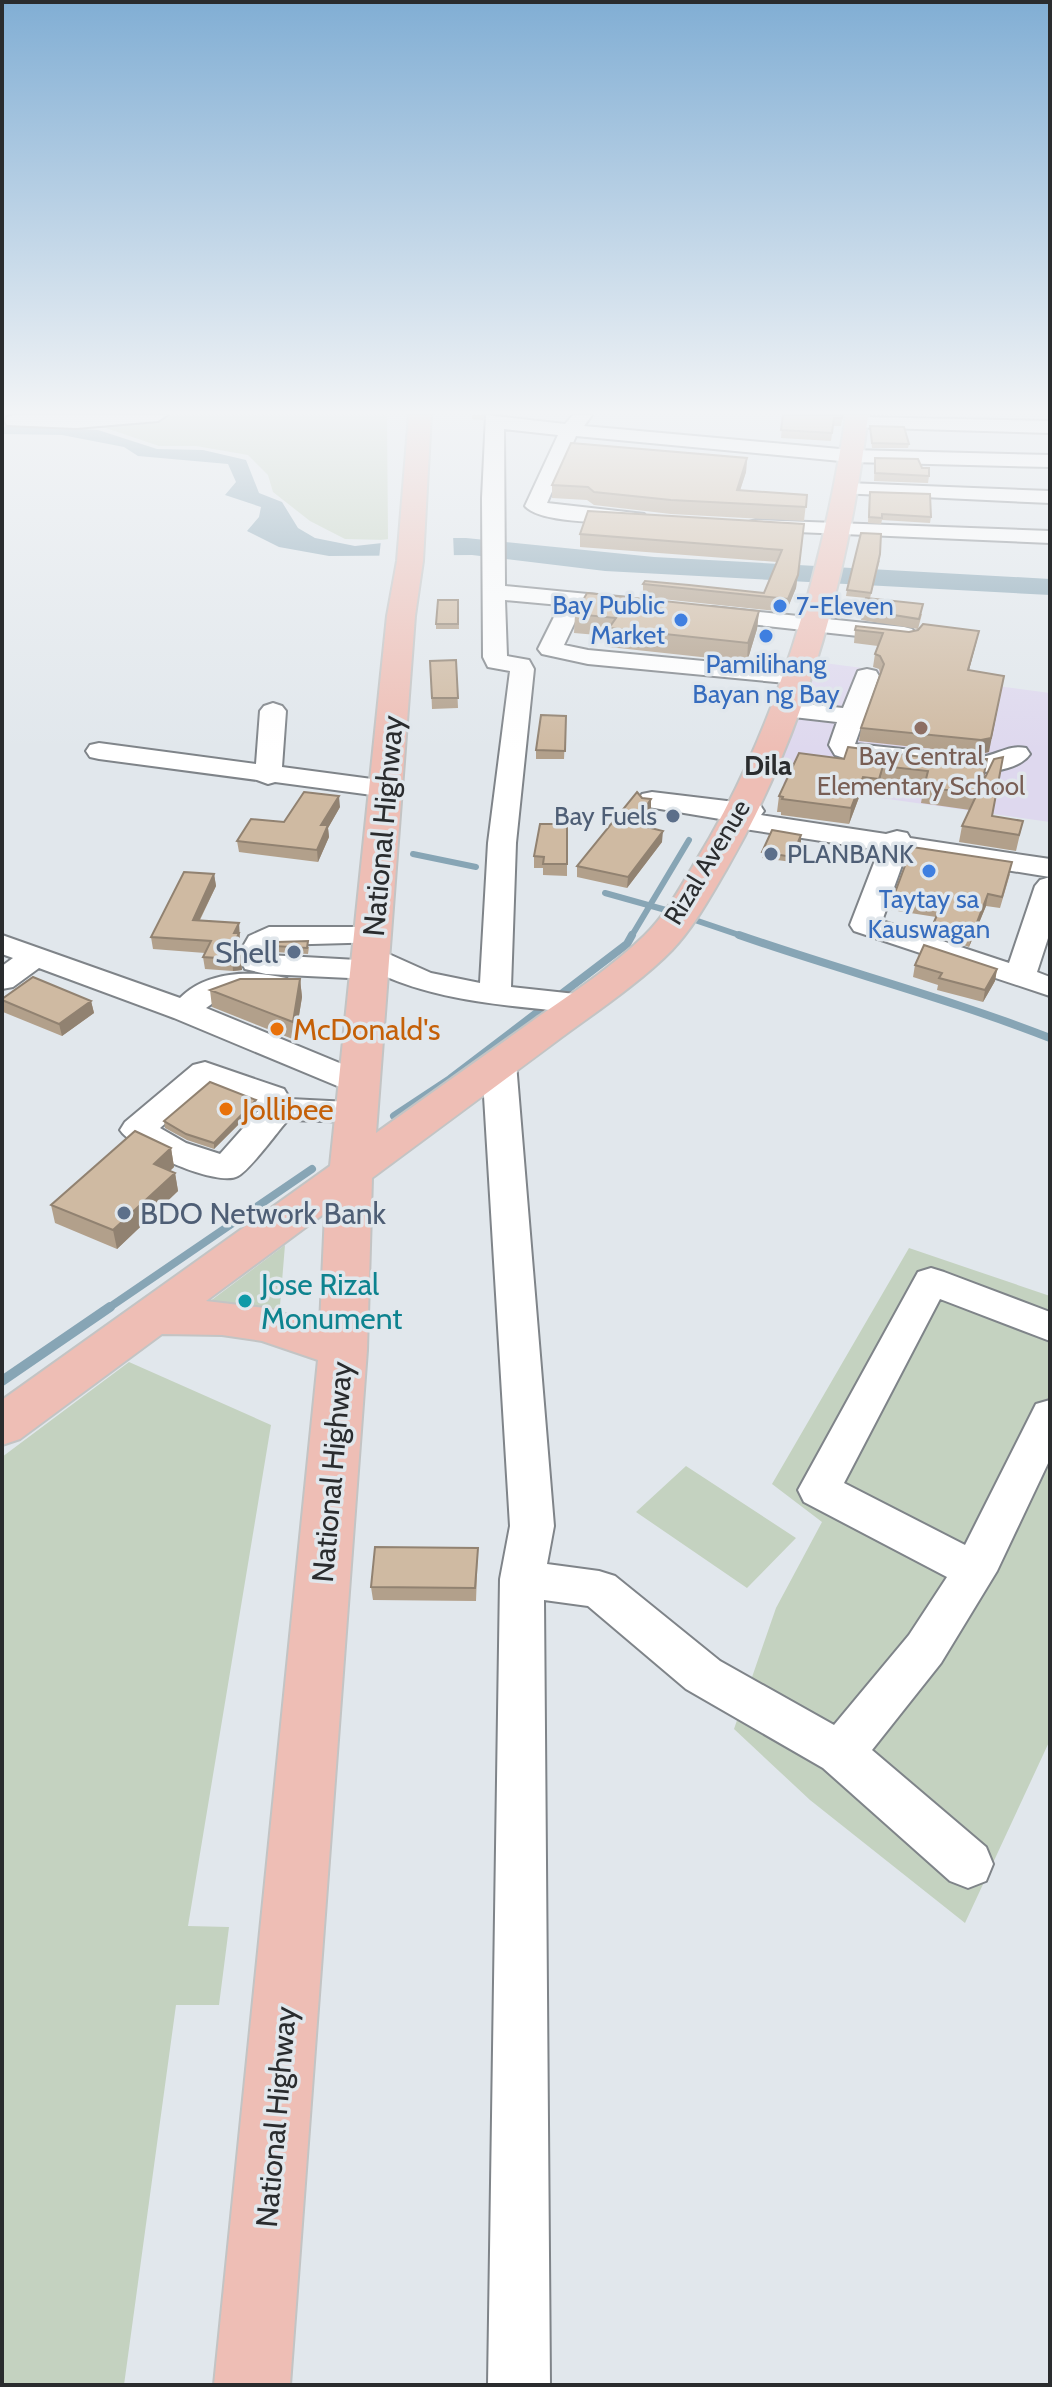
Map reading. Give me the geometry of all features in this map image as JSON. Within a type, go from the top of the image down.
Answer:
[{"type":"main road","name":"National Highway","points":[[252,2385],[343,1350],[343,1277],[351,1169],[401,616],[412,526]]},
{"type":"main road","name":"Rizal Avenue","points":[[2,1426],[583,1003],[658,943],[687,906],[736,814],[791,693],[793,622],[837,538],[839,526]]},
{"type":"main road","points":[[150,1317],[236,1320],[265,1325],[343,1350]]},
{"type":"street","points":[[493,526],[497,662],[520,665],[522,669],[502,843],[495,995]]},
{"type":"street","points":[[749,526],[750,544],[837,538],[1050,537]]},
{"type":"street","points":[[830,526],[837,538]]},
{"type":"street","points":[[837,538],[897,526]]},
{"type":"street","points":[[495,592],[649,607]]},
{"type":"street","points":[[574,600],[550,649],[588,657],[700,664],[751,672],[791,693],[852,716]]},
{"type":"street","points":[[588,657],[618,604]]},
{"type":"street","points":[[696,613],[907,635]]},
{"type":"street","points":[[751,672],[793,622]]},
{"type":"street","points":[[867,676],[842,745],[844,749],[853,753],[967,765],[997,764],[1017,754]]},
{"type":"street","points":[[273,711],[277,777]]},
{"type":"street","points":[[277,777],[294,729]]},
{"type":"street","points":[[99,751],[277,777],[387,789]]},
{"type":"street","points":[[652,800],[1050,868]]},
{"type":"street","points":[[902,843],[865,925],[1050,987]]},
{"type":"street","points":[[1020,977],[1050,886]]},
{"type":"street","points":[[2,944],[185,1011],[358,1097]]},
{"type":"street","points":[[2,980],[35,957]]},
{"type":"street","points":[[185,1011],[201,993],[226,984],[371,963],[422,981],[495,995],[583,1003]]},
{"type":"street","points":[[499,1063],[532,1526],[522,1579],[519,2385]]},
{"type":"street","points":[[279,1109],[272,1096],[205,1072],[137,1130],[174,1151],[227,1168],[279,1109],[358,1097]]},
{"type":"street","points":[[975,1571],[819,1490],[931,1281],[1050,1327]]},
{"type":"street","points":[[840,1753],[925,1649],[975,1571],[1050,1415]]},
{"type":"street","points":[[522,1579],[599,1589],[703,1675],[840,1753],[968,1864]]},
{"type":"shaded area","name":"Bay Central Elementary School","points":[[817,662],[1050,693],[1050,822],[783,784],[790,766],[780,764]]},
{"type":"green space","points":[[320,526],[388,526],[388,540],[345,539]]},
{"type":"green space","points":[[285,1245],[279,1318],[197,1311]]},
{"type":"green space","points":[[909,1248],[1050,1296],[1050,1740],[965,1923],[810,1800],[734,1729],[776,1608],[822,1522],[772,1484]]},
{"type":"green space","points":[[129,1362],[271,1425],[188,1926],[229,1927],[219,2005],[176,2005],[124,2385],[2,2385],[2,1457]]},
{"type":"green space","points":[[686,1466],[796,1538],[747,1588],[636,1512]]},
{"type":"water","points":[[251,526],[297,526],[315,538],[355,546],[428,538],[466,538],[654,557],[1050,579],[1050,595],[605,571],[472,555],[329,556],[279,547],[247,531]]},
{"type":"pier","points":[[453,534],[454,558],[379,559],[381,540]]},
{"type":"building","points":[[583,526],[804,526],[798,575],[788,599],[643,584],[645,581],[764,593],[782,550],[580,534]]},
{"type":"building","points":[[861,533],[881,534],[871,593],[847,590]]},
{"type":"building","points":[[587,593],[759,611],[748,643],[609,628],[616,618],[575,614]]},
{"type":"building","points":[[866,598],[923,604],[919,619],[862,610]]},
{"type":"building","points":[[438,600],[458,600],[458,624],[436,624]]},
{"type":"building","points":[[923,624],[979,631],[968,670],[1004,676],[991,738],[981,740],[861,728],[884,664],[875,654],[883,633],[855,630],[856,626],[909,632],[918,630]]},
{"type":"building","points":[[456,660],[458,698],[432,698],[430,661]]},
{"type":"building","points":[[541,715],[566,716],[565,751],[536,750]]},
{"type":"building","points":[[848,747],[922,757],[987,759],[982,784],[994,759],[1003,757],[992,816],[1023,821],[1019,835],[962,826],[977,794],[924,787],[928,771],[883,766],[879,779],[863,777],[851,808],[782,799],[779,796],[799,753],[844,759]]},
{"type":"building","points":[[304,792],[339,796],[321,825],[328,825],[317,850],[237,841],[251,819],[284,822]]},
{"type":"building","points":[[637,792],[642,798],[651,799],[635,824],[663,831],[628,877],[577,866]]},
{"type":"building","points":[[540,824],[567,824],[567,864],[543,864],[544,857],[534,856]]},
{"type":"building","points":[[772,830],[801,835],[792,857],[762,852]]},
{"type":"building","points":[[912,847],[1012,862],[1002,897],[988,894],[972,935],[934,922],[941,906],[893,898]]},
{"type":"building","points":[[184,872],[214,874],[193,920],[239,923],[234,933],[239,933],[234,944],[241,958],[203,957],[211,941],[151,937]]},
{"type":"building","points":[[308,941],[307,948],[273,946],[277,942]]},
{"type":"building","points":[[924,945],[997,969],[985,990],[939,978],[942,973],[915,965]]},
{"type":"building","points":[[33,977],[91,1001],[59,1024],[2,1000]]},
{"type":"building","points":[[240,979],[300,979],[293,1022],[210,990]]},
{"type":"building","points":[[210,1082],[256,1100],[214,1143],[186,1134],[164,1121]]},
{"type":"building","points":[[135,1131],[171,1148],[154,1164],[175,1173],[113,1230],[51,1205]]},
{"type":"building","points":[[375,1547],[478,1548],[475,1588],[371,1587]]},
{"type":"waterway","points":[[650,906],[689,840]]},
{"type":"waterway","points":[[413,854],[476,867]]},
{"type":"waterway","points":[[605,893],[650,906]]},
{"type":"waterway","points":[[631,937],[650,906]]},
{"type":"waterway","points":[[650,906],[673,912]]},
{"type":"waterway","points":[[686,917],[745,937]]},
{"type":"waterway","points":[[394,1116],[450,1079],[627,944],[632,935]]},
{"type":"waterway","points":[[739,935],[745,937]]},
{"type":"waterway","points":[[745,937],[1050,1038]]},
{"type":"waterway","points":[[107,1309],[312,1169]]},
{"type":"waterway","points":[[2,1381],[110,1307]]},
{"type":"place","name":"7-Eleven","points":[[780,606]]},
{"type":"place","name":"Bay Public Market","points":[[681,620]]},
{"type":"place","name":"Pamilihang Bayan ng Bay","points":[[766,636]]},
{"type":"place","name":"Bay Central Elementary School","points":[[921,728]]},
{"type":"place","name":"Bay Fuels","points":[[673,816]]},
{"type":"place","name":"PLANBANK","points":[[771,854]]},
{"type":"place","name":"Taytay sa Kauswagan","points":[[929,871]]},
{"type":"place","name":"Shell","points":[[294,952]]},
{"type":"place","name":"McDonald's","points":[[277,1029]]},
{"type":"place","name":"Jollibee","points":[[226,1109]]},
{"type":"place","name":"BDO Network Bank","points":[[124,1213]]},
{"type":"place","name":"Jose Rizal Monument","points":[[245,1301]]},
{"type":"district","name":"Dila","points":[[768,765]]}]
